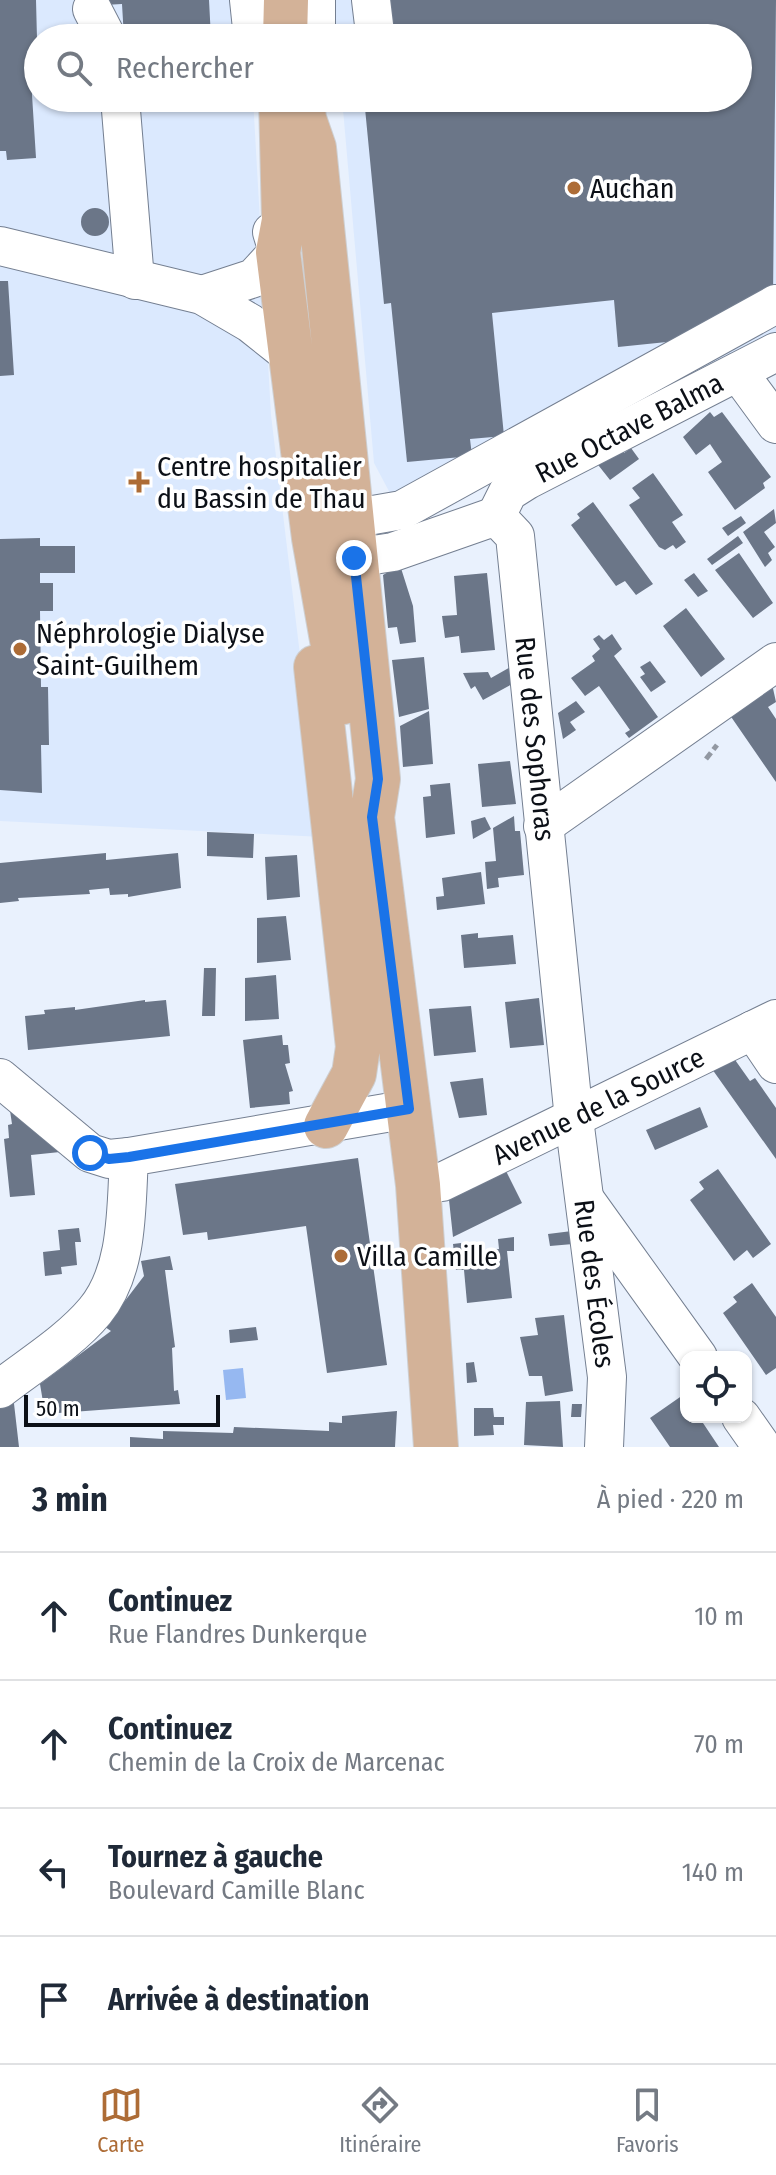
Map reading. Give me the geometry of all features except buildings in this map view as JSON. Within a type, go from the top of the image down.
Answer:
[{"type":"main road","points":[[281,112],[284,220],[278,252],[289,354],[339,538]]},
{"type":"main road","points":[[303,112],[314,148],[339,538],[378,779],[372,817],[418,1185],[436,1447]]},
{"type":"main road","points":[[326,1126],[354,1074],[358,1047],[307,574],[339,538]]},
{"type":"street","points":[[249,0],[287,24]]},
{"type":"street","points":[[121,112],[135,280]]},
{"type":"street","points":[[202,295],[254,278],[278,252],[269,221],[260,112]]},
{"type":"street","points":[[314,148],[315,112]]},
{"type":"street","points":[[0,246],[202,295],[250,323],[289,354]]},
{"type":"street","points":[[339,538],[402,510],[776,304]]},
{"type":"street","name":"Rue Octave Balma","points":[[496,516],[508,492],[527,480],[776,352]]},
{"type":"street","points":[[738,372],[776,424]]},
{"type":"street","points":[[339,538],[393,552],[496,516]]},
{"type":"street","name":"Rue des Sophoras","points":[[496,516],[515,536],[574,1119]]},
{"type":"street","points":[[543,826],[776,662]]},
{"type":"street","points":[[765,1025],[776,1064]]},
{"type":"street","name":"Avenue de la Source","points":[[418,1185],[442,1182],[765,1025]]},
{"type":"street","points":[[0,1078],[90,1153],[109,1159],[326,1126],[409,1109]]},
{"type":"street","name":"Rue des Écoles","points":[[574,1119],[607,1377],[604,1447]]},
{"type":"street","points":[[2,1384],[96,1310],[107,1288],[123,1237],[129,1157]]},
{"type":"street","points":[[584,1199],[694,1351]]},
{"type":"street","points":[[745,1423],[762,1447]]},
{"type":"shaded area","name":"Centre hospitalier du Bassin de Thau","points":[[0,0],[248,0],[249,24],[24,24],[24,112],[254,112],[271,415],[322,837],[0,821]]},
{"type":"shaded area","name":"Auchan","points":[[333,0],[776,0],[776,334],[408,527],[374,463],[343,112],[752,112],[752,24],[335,24]]},
{"type":"water","points":[[243,1368],[246,1398],[226,1400],[223,1370]]},
{"type":"place","name":"Auchan","points":[[574,188]]},
{"type":"place","name":"Centre hospitalier du Bassin de Thau","points":[[139,482]]},
{"type":"place","name":"Néphrologie Dialyse Saint-Guilhem","points":[[20,649]]},
{"type":"place","name":"Villa Camille","points":[[341,1256]]},
{"type":"route","points":[[90,1153],[109,1159],[129,1157],[326,1126],[409,1109],[372,817],[378,779],[354,558]]}]
